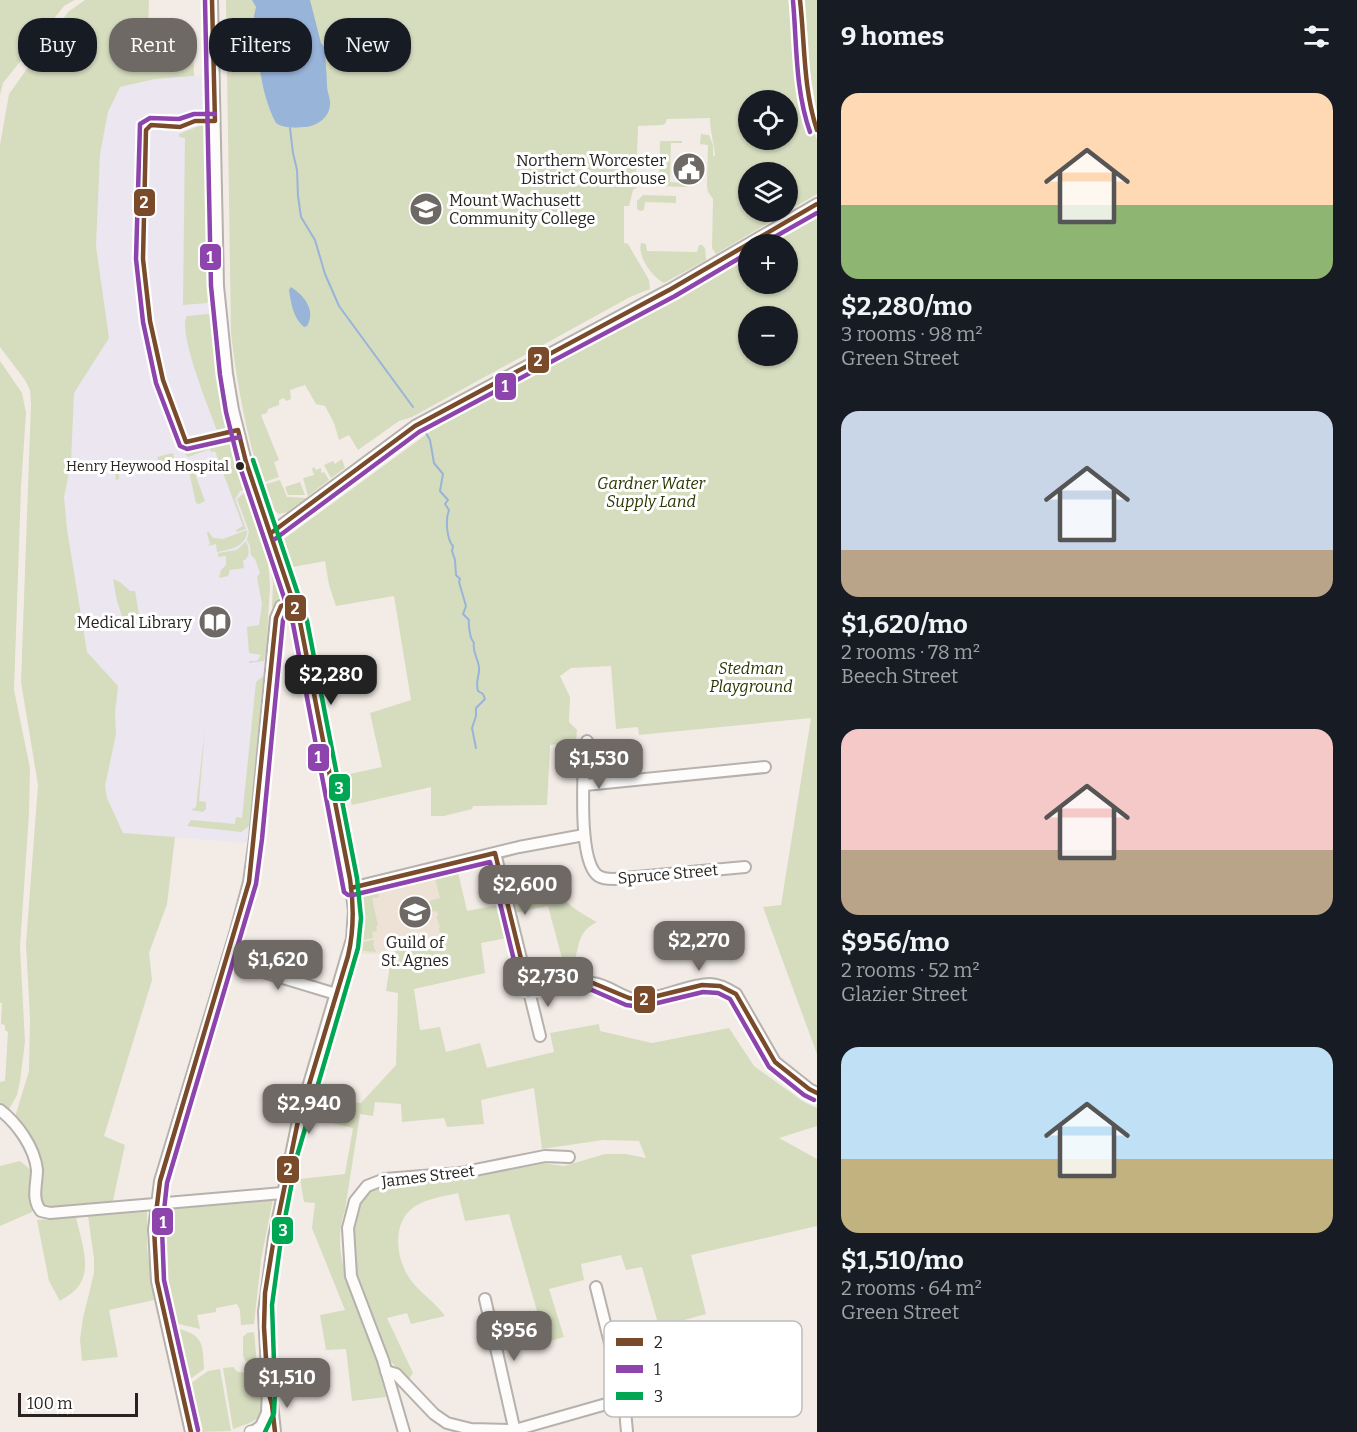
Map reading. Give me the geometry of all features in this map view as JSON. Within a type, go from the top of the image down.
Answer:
[{"type":"street","points":[[212,0],[218,286],[224,356],[237,430],[294,601],[306,650],[354,910],[352,938],[297,1126],[282,1193],[264,1305],[268,1391],[266,1416],[256,1432]]},
{"type":"street","points":[[271,533],[415,426],[671,289],[817,204]]},
{"type":"street","points":[[191,1432],[157,1281],[153,1229],[156,1204],[163,1168],[246,892],[252,864],[276,618],[281,606],[294,601]]},
{"type":"street","name":"Spruce Street","points":[[587,741],[584,749],[584,835],[591,866],[597,875],[607,879],[746,867]]},
{"type":"street","points":[[585,785],[765,767]]},
{"type":"street","points":[[351,888],[495,853],[584,835]]},
{"type":"street","points":[[495,853],[540,1036]]},
{"type":"street","points":[[227,961],[336,994]]},
{"type":"street","points":[[528,987],[578,981],[610,987],[627,997],[640,1000],[710,984],[727,989],[736,993],[775,1062],[817,1093]]},
{"type":"street","points":[[0,1110],[19,1130],[35,1155],[37,1170],[35,1200],[41,1211],[50,1213],[282,1193]]},
{"type":"street","name":"James Street","points":[[404,1432],[386,1371],[351,1271],[348,1245],[349,1220],[352,1207],[362,1190],[385,1179],[460,1173],[545,1156],[569,1157]]},
{"type":"street","points":[[596,1287],[604,1321]]},
{"type":"street","points":[[485,1299],[515,1431]]},
{"type":"street","points":[[386,1371],[396,1374],[434,1414],[447,1423],[471,1429],[515,1431],[604,1405]]},
{"type":"street","points":[[268,1391],[275,1432]]},
{"type":"street","points":[[626,1417],[627,1432]]},
{"type":"shaded area","points":[[205,76],[215,336],[231,443],[242,492],[268,573],[264,639],[266,656],[247,843],[123,833],[107,798],[105,786],[116,734],[117,686],[87,652],[64,497],[71,463],[74,393],[109,338],[96,243],[100,154],[108,112],[120,87],[155,79]]},
{"type":"shaded area","name":"Guild of St. Agnes","points":[[457,868],[472,934],[376,954],[356,953],[363,912],[362,896],[365,891]]},
{"type":"green space","points":[[0,0],[75,0],[64,6],[54,18],[18,18],[18,64],[3,83],[0,95]]},
{"type":"green space","points":[[85,0],[149,0],[148,18],[109,18],[109,72],[194,72],[194,76],[155,79],[120,87],[108,112],[100,154],[96,246],[109,338],[74,393],[71,463],[64,497],[67,529],[87,652],[118,686],[115,713],[116,734],[105,786],[107,798],[123,833],[175,837],[167,904],[149,953],[152,980],[104,1136],[125,1145],[112,1205],[44,1208],[40,1196],[42,1167],[38,1151],[15,1117],[29,1071],[30,1018],[26,944],[38,785],[21,682],[31,404],[30,390],[25,380],[0,347],[0,145],[9,94],[25,72],[97,72],[97,18],[64,18]]},
{"type":"green space","name":"Mount Wachusett Community College","points":[[226,0],[796,0],[803,89],[811,126],[817,140],[817,194],[798,205],[798,162],[738,162],[738,222],[770,222],[750,234],[738,234],[738,241],[716,254],[712,248],[713,199],[707,186],[708,145],[700,144],[701,134],[709,135],[713,145],[713,156],[715,156],[710,118],[667,119],[662,125],[638,126],[636,179],[643,179],[644,182],[633,190],[629,206],[624,206],[624,243],[628,244],[649,280],[650,289],[630,297],[412,417],[399,421],[358,450],[349,435],[339,440],[334,423],[325,406],[316,404],[305,385],[290,390],[291,399],[279,400],[279,405],[268,409],[267,413],[261,415],[279,460],[274,462],[279,477],[262,483],[251,446],[231,333],[227,72],[312,72],[312,18],[226,18]]},
{"type":"green space","points":[[805,0],[817,0],[817,113],[810,72]]},
{"type":"green space","points":[[202,125],[207,128],[208,132],[212,292],[207,303],[183,305],[185,138],[179,137],[179,134]]},
{"type":"green space","points":[[660,141],[682,141],[682,143],[671,143],[670,182],[686,183],[686,187],[656,186],[654,184],[653,180],[659,179]]},
{"type":"green space","points":[[643,195],[676,196],[676,203],[645,202],[644,210],[640,211],[637,209],[637,201]]},
{"type":"green space","name":"Gardner Water Supply Land","points":[[817,211],[817,1054],[763,907],[781,905],[811,718],[639,735],[638,727],[616,729],[611,666],[571,668],[560,676],[570,697],[569,722],[577,730],[576,742],[550,745],[547,805],[473,806],[472,809],[444,816],[431,816],[431,787],[352,805],[345,775],[382,767],[370,713],[411,700],[394,596],[336,606],[329,585],[325,561],[293,567],[284,539],[431,431],[738,256],[738,294],[798,294],[798,234],[776,234]]},
{"type":"green space","points":[[641,243],[646,244],[647,251],[697,252],[699,245],[702,245],[705,248],[706,260],[664,283],[655,276],[643,260]]},
{"type":"green space","points":[[208,314],[214,320],[218,359],[229,420],[227,427],[217,430],[186,337],[187,316]]},
{"type":"green space","points":[[0,361],[22,393],[26,413],[14,690],[30,768],[20,947],[25,1042],[17,1095],[8,1111],[0,1102],[0,1082],[5,1081],[8,1032],[5,1030],[5,1025],[1,1024],[2,1003],[0,1003]]},
{"type":"green space","points":[[231,443],[245,490],[240,491],[235,499],[246,529],[237,532],[236,530],[243,526],[215,451],[211,452],[210,449],[188,457],[185,454],[188,451]]},
{"type":"green space","points":[[173,453],[175,463],[160,467],[157,457]]},
{"type":"green space","points":[[342,459],[345,468],[331,478],[324,465],[333,461],[335,464]]},
{"type":"green space","points":[[190,460],[205,501],[199,504],[196,503],[187,463]]},
{"type":"green space","points":[[144,462],[147,464],[119,474],[119,479],[116,480],[115,472]]},
{"type":"green space","points":[[314,467],[316,470],[321,468],[321,473],[324,472],[329,480],[308,496],[303,478],[314,475],[312,469]]},
{"type":"green space","points":[[280,480],[287,497],[306,498],[287,512],[279,514],[270,507],[263,485]]},
{"type":"green space","points":[[300,482],[305,495],[288,495],[285,487]]},
{"type":"green space","points":[[246,491],[268,561],[270,586],[264,661],[249,663],[249,661],[257,661],[261,655],[249,653],[247,627],[259,625],[262,604],[257,577],[260,573],[251,555],[247,540],[249,531],[237,499]]},
{"type":"green space","points":[[247,530],[244,540],[232,548],[217,552],[216,544],[208,546],[210,544],[208,531],[213,538],[223,539]]},
{"type":"green space","points":[[246,541],[249,552],[243,561],[244,568],[230,570],[228,576],[219,578],[221,570],[226,565],[226,556],[218,557],[218,553],[237,550]]},
{"type":"green space","points":[[268,550],[284,587],[282,595],[272,608],[273,583]]},
{"type":"green space","points":[[113,579],[130,591],[135,591],[140,620],[130,622],[123,619]]},
{"type":"green space","points":[[263,676],[249,826],[241,832],[187,826],[191,820],[235,824],[236,817],[242,818],[256,682]]},
{"type":"green space","points":[[205,728],[199,801],[206,802],[206,809],[203,812],[191,810],[196,807]]},
{"type":"green space","points":[[457,868],[467,911],[498,905],[507,938],[481,943],[485,973],[414,989],[420,1030],[440,1027],[446,1052],[480,1043],[487,1068],[554,1052],[550,1033],[599,1024],[600,1031],[652,1043],[729,1028],[754,1066],[804,1102],[817,1108],[817,1126],[779,1138],[817,1159],[817,1226],[691,1255],[706,1314],[681,1321],[657,1321],[642,1267],[626,1270],[621,1255],[581,1264],[584,1280],[549,1289],[564,1337],[546,1342],[509,1214],[465,1221],[458,1193],[424,1202],[414,1207],[402,1222],[398,1242],[399,1252],[401,1262],[410,1279],[445,1316],[411,1324],[407,1313],[387,1318],[413,1373],[409,1379],[389,1360],[356,1269],[354,1229],[364,1198],[371,1191],[384,1183],[460,1176],[541,1163],[564,1166],[605,1154],[626,1154],[646,1158],[639,1141],[603,1140],[542,1149],[534,1088],[481,1100],[484,1124],[447,1127],[444,1118],[402,1122],[401,1104],[375,1102],[373,1116],[360,1114],[340,1245],[347,1278],[374,1349],[386,1397],[352,1401],[346,1349],[326,1350],[320,1315],[345,1310],[312,1228],[315,1203],[304,1202],[300,1179],[345,1174],[353,1128],[332,1123],[338,1099],[361,1103],[396,1065],[398,993],[386,991],[392,952],[441,942],[437,911],[431,912],[429,901],[440,898],[434,875],[427,875]]},
{"type":"green space","points":[[549,878],[557,892],[569,904],[597,922],[583,933],[575,960],[563,962],[548,906],[515,913],[507,883]]},
{"type":"green space","points":[[377,887],[379,897],[372,898],[377,931],[372,932],[373,938],[368,937],[368,939],[359,941],[365,891]]},
{"type":"green space","points":[[374,940],[373,945],[376,952],[357,950],[358,943]]},
{"type":"green space","points":[[20,1161],[32,1171],[32,1212],[0,1226],[0,1166]]},
{"type":"green space","points":[[273,1199],[261,1260],[254,1324],[241,1325],[240,1310],[237,1304],[216,1308],[216,1312],[197,1315],[200,1329],[175,1323],[165,1262],[164,1207]]},
{"type":"green space","points":[[144,1210],[147,1212],[147,1247],[154,1300],[109,1310],[118,1357],[82,1361],[80,1339],[94,1273],[88,1216]]},
{"type":"green space","points":[[76,1217],[84,1250],[84,1275],[77,1288],[60,1301],[49,1281],[37,1220]]},
{"type":"green space","points":[[176,1328],[192,1334],[202,1346],[204,1369],[189,1380]]},
{"type":"green space","points":[[254,1332],[257,1365],[245,1361],[243,1355],[243,1337],[247,1333]]},
{"type":"green space","points":[[233,1367],[238,1372],[258,1375],[261,1410],[256,1419],[233,1429],[223,1368]]},
{"type":"green space","points":[[220,1369],[231,1431],[200,1432],[190,1384],[208,1371]]},
{"type":"water","points":[[252,0],[310,0],[324,47],[324,72],[326,72],[330,103],[327,114],[317,124],[308,127],[292,127],[276,123],[266,98],[261,72],[312,72],[312,18],[254,18],[256,7]]},
{"type":"water","points":[[291,287],[308,304],[310,315],[307,326],[304,327],[295,315],[289,290]]},
{"type":"waterway","points":[[290,128],[301,217],[315,240],[325,274],[339,306],[413,407]]},
{"type":"waterway","points":[[426,433],[430,440],[434,463],[443,474],[440,491],[448,500],[445,504],[449,510],[448,535],[453,546],[456,575],[460,579],[466,606],[463,614],[469,620],[471,638],[474,643],[479,670],[478,691],[485,699],[476,708],[472,728],[476,748]]},
{"type":"transit line","name":"1","points":[[205,0],[211,286],[220,375],[226,412],[239,464],[293,624],[344,892],[353,895],[490,862],[523,993],[592,990],[626,1005],[641,1007],[703,992],[718,993],[730,999],[769,1067],[804,1095],[814,1100]]},
{"type":"transit line","name":"2","points":[[212,0],[215,121],[195,121],[180,127],[151,125],[146,130],[143,259],[150,321],[163,380],[186,442],[238,430],[246,462],[300,622],[350,879],[353,908],[348,956],[298,1121],[265,1293],[264,1327],[268,1391],[275,1432]]},
{"type":"transit line","name":"2","points":[[800,0],[809,98],[817,130]]},
{"type":"transit line","name":"1","points":[[793,1],[799,83],[810,132]]},
{"type":"transit line","name":"1","points":[[215,114],[194,114],[179,119],[150,118],[140,124],[136,259],[143,322],[156,383],[180,446],[187,449],[240,437]]},
{"type":"transit line","name":"2","points":[[271,533],[415,426],[671,289],[817,204]]},
{"type":"transit line","name":"1","points":[[780,234],[817,213]]},
{"type":"transit line","name":"1","points":[[275,539],[419,432],[675,296],[738,259]]},
{"type":"transit line","name":"3","points":[[253,460],[307,621],[357,878],[361,918],[358,948],[297,1156],[281,1239],[272,1305],[274,1413],[265,1432]]},
{"type":"transit line","name":"2","points":[[191,1432],[157,1281],[154,1229],[160,1181],[249,882],[276,618],[281,606],[294,601]]},
{"type":"transit line","name":"1","points":[[198,1430],[164,1280],[162,1229],[167,1183],[256,884],[283,620],[287,612],[297,608]]},
{"type":"transit line","name":"2","points":[[351,888],[495,853],[528,987],[569,982],[593,983],[629,998],[641,1000],[702,985],[720,986],[736,994],[775,1062],[817,1093]]},
{"type":"place","name":"Northern Worcester District Courthouse","points":[[689,169]]},
{"type":"place","name":"Mount Wachusett Community College","points":[[426,209]]},
{"type":"place","name":"Henry Heywood Hospital","points":[[240,466]]},
{"type":"place","name":"Medical Library","points":[[215,622]]},
{"type":"place","name":"Guild of St. Agnes","points":[[415,912]]},
{"type":"park label","name":"Stedman Playground","points":[[751,677]]}]
